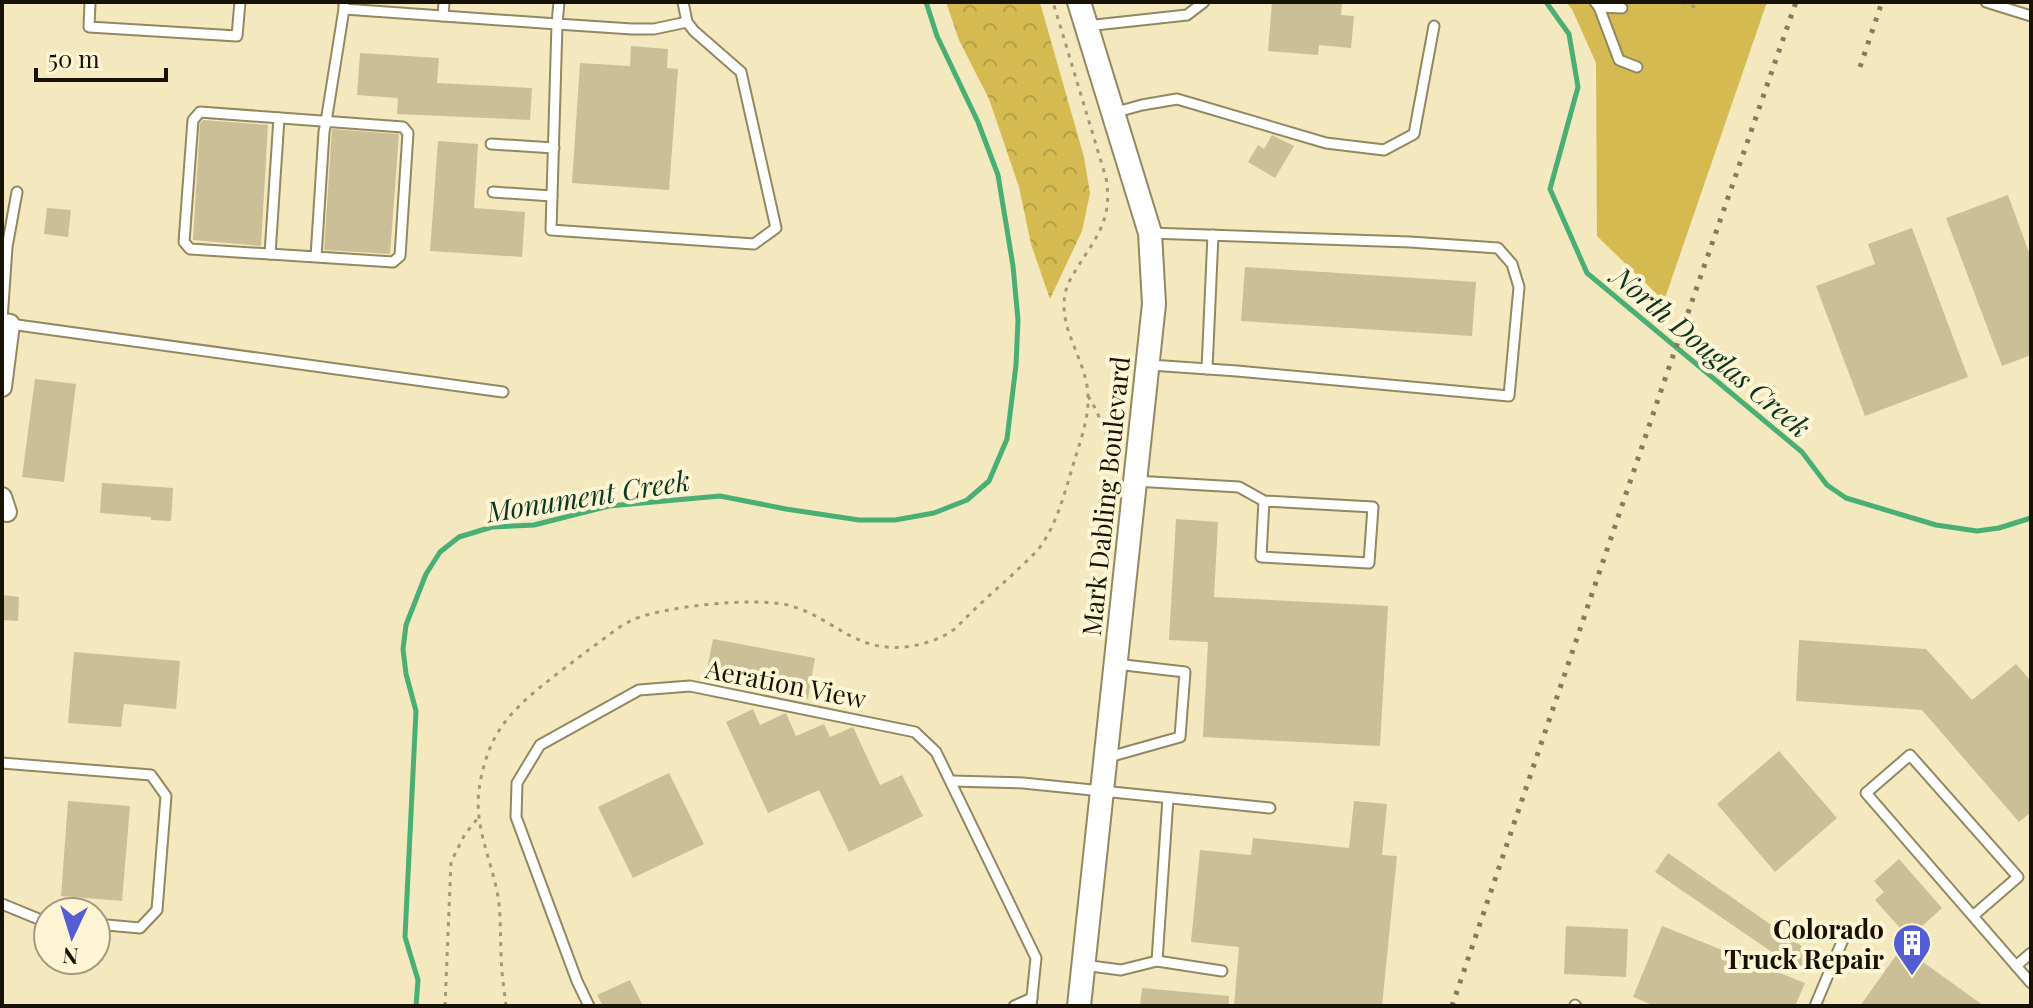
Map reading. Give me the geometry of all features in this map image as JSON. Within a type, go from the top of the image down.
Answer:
[{"type":"street","name":"Mark Dabling Boulevard","points":[[1079,2],[1150,233],[1154,304],[1079,1006]]},
{"type":"street","points":[[2,387],[5,323]]},
{"type":"lane","points":[[90,2],[89,27],[237,36],[240,2]]},
{"type":"lane","points":[[443,16],[444,2]]},
{"type":"lane","points":[[559,2],[551,230],[754,244],[776,228],[741,72],[694,31],[687,22],[683,2]]},
{"type":"lane","points":[[1086,26],[1187,15],[1204,2]]},
{"type":"lane","points":[[1986,2],[2031,16]]},
{"type":"lane","points":[[1597,4],[1622,8]]},
{"type":"lane","points":[[1597,4],[1619,60],[1637,67]]},
{"type":"lane","points":[[316,257],[326,122],[344,5],[443,16],[632,29],[654,29],[687,22]]},
{"type":"lane","points":[[1113,113],[1177,99],[1326,143],[1384,150],[1414,134],[1434,26]]},
{"type":"lane","points":[[200,112],[279,118],[403,127],[408,133],[400,256],[393,262],[190,249],[184,242],[193,120],[200,112]]},
{"type":"lane","points":[[270,254],[279,118]]},
{"type":"lane","points":[[491,144],[554,148]]},
{"type":"lane","points":[[17,192],[7,247],[5,323],[503,392]]},
{"type":"lane","points":[[493,192],[552,196]]},
{"type":"lane","points":[[1146,365],[1509,396],[1519,287],[1512,264],[1498,248],[1150,233]]},
{"type":"lane","points":[[1207,369],[1213,235]]},
{"type":"lane","points":[[1134,481],[1239,487],[1264,501],[1373,507],[1369,563],[1261,557],[1264,501]]},
{"type":"lane","points":[[1105,758],[1180,737],[1185,672],[1115,664]]},
{"type":"lane","name":"Aeration View","points":[[589,1006],[516,817],[517,783],[540,745],[639,690],[690,686],[915,732],[936,752],[1036,958],[1031,1002]]},
{"type":"lane","points":[[1974,915],[2018,877],[1910,755],[1866,793],[2031,983]]},
{"type":"lane","points":[[2,763],[151,775],[166,796],[157,910],[140,928],[112,925]]},
{"type":"lane","points":[[951,781],[1023,783],[1270,808]]},
{"type":"lane","points":[[1157,961],[1168,798]]},
{"type":"lane","points":[[2,904],[32,916]]},
{"type":"lane","points":[[1815,1006],[1847,930]]},
{"type":"lane","points":[[2016,966],[2031,953]]},
{"type":"lane","points":[[1083,965],[1121,970],[1157,961],[1222,971]]},
{"type":"lane","points":[[1014,1006],[1031,1002]]},
{"type":"path","points":[[506,1006],[497,894],[479,817],[479,788],[495,739],[505,722],[542,686],[632,620],[671,610],[760,601],[800,609],[855,639],[875,646],[908,647],[932,641],[947,635],[1023,565],[1044,540],[1061,505],[1084,425],[1088,396],[1067,329],[1065,292],[1104,224],[1108,206],[1107,187],[1053,2]]},
{"type":"path","points":[[1682,2],[1695,7]]},
{"type":"path","points":[[1088,396],[1112,448],[1134,481]]},
{"type":"path","points":[[445,1006],[451,862],[465,834],[479,817]]},
{"type":"green space","points":[[946,2],[1039,2],[1041,6],[1084,157],[1090,193],[1082,231],[1050,299],[1031,244],[1019,187],[989,99],[959,40]]},
{"type":"green space","points":[[1566,2],[1767,2],[1664,301],[1597,236],[1596,63]]},
{"type":"building","points":[[1272,2],[1342,2],[1341,15],[1354,16],[1351,48],[1319,45],[1318,55],[1268,51]]},
{"type":"building","points":[[631,46],[668,49],[667,68],[678,69],[669,190],[572,183],[580,63],[630,66]]},
{"type":"building","points":[[360,53],[439,58],[437,83],[532,88],[530,120],[397,114],[398,98],[357,95]]},
{"type":"building","points":[[203,120],[268,125],[261,246],[193,240],[200,123]]},
{"type":"building","points":[[332,129],[399,134],[390,254],[324,250]]},
{"type":"building","points":[[1272,135],[1294,146],[1275,178],[1248,162],[1258,145],[1264,149]]},
{"type":"building","points":[[438,141],[478,144],[474,208],[525,212],[522,257],[430,251]]},
{"type":"building","points":[[2008,195],[2031,258],[2031,355],[2002,366],[1946,218]]},
{"type":"building","points":[[47,208],[71,210],[68,237],[44,234]]},
{"type":"building","points":[[1912,228],[1968,377],[1865,416],[1816,286],[1875,264],[1868,244]]},
{"type":"building","points":[[1245,267],[1476,282],[1472,336],[1241,321]]},
{"type":"building","points":[[35,379],[76,384],[64,482],[22,477]]},
{"type":"building","points":[[102,483],[173,488],[171,521],[100,513]]},
{"type":"building","points":[[1176,519],[1218,522],[1214,597],[1388,606],[1380,746],[1203,737],[1208,642],[1169,640]]},
{"type":"building","points":[[2,595],[19,597],[18,621],[2,620]]},
{"type":"building","points":[[713,639],[815,658],[808,699],[705,680]]},
{"type":"building","points":[[1799,640],[1926,649],[1972,700],[2016,664],[2031,681],[2031,812],[2019,822],[1922,710],[1796,701]]},
{"type":"building","points":[[74,652],[180,661],[176,709],[124,704],[121,727],[68,723]]},
{"type":"building","points":[[753,709],[760,725],[786,713],[796,736],[824,724],[830,737],[853,727],[880,785],[902,775],[923,816],[849,852],[819,790],[768,813],[726,722]]},
{"type":"building","points":[[1779,751],[1837,818],[1775,872],[1717,804]]},
{"type":"building","points":[[669,773],[704,844],[633,878],[598,807]]},
{"type":"building","points":[[68,801],[130,806],[122,901],[112,900],[112,896],[61,896]]},
{"type":"building","points":[[1354,801],[1387,804],[1382,855],[1397,856],[1382,1006],[1234,1006],[1239,947],[1191,942],[1200,850],[1251,855],[1253,838],[1349,848]]},
{"type":"building","points":[[1668,853],[1816,956],[1804,974],[1655,872]]},
{"type":"building","points":[[1899,859],[1942,908],[1909,938],[1875,900],[1884,892],[1874,881]]},
{"type":"building","points":[[1566,926],[1628,929],[1626,977],[1564,974]]},
{"type":"building","points":[[1662,926],[1805,983],[1795,1006],[1655,1006],[1633,997]]},
{"type":"building","name":"Colorado Truck Repair","points":[[1902,947],[1984,1006],[1860,1006]]},
{"type":"building","points":[[630,980],[643,1006],[603,1006],[597,995]]},
{"type":"building","points":[[1142,988],[1229,996],[1229,1006],[1140,1006]]},
{"type":"waterway","name":"Monument Creek","points":[[416,1006],[418,980],[405,937],[416,711],[403,649],[406,625],[426,574],[440,552],[459,537],[492,527],[534,525],[609,506],[720,496],[859,520],[895,520],[934,513],[967,500],[989,481],[1007,439],[1016,365],[1018,320],[1013,266],[998,175],[978,122],[937,36],[926,2]]},
{"type":"waterway","name":"North Douglas Creek","points":[[1546,2],[1569,34],[1578,87],[1550,189],[1587,273],[1802,452],[1827,485],[1846,498],[1936,525],[1977,531],[2031,518]]},
{"type":"railway","points":[[1452,1006],[1796,2]]},
{"type":"railway","points":[[1860,67],[1882,2]]},
{"type":"place","name":"Colorado Truck Repair","points":[[1912,977]]}]
